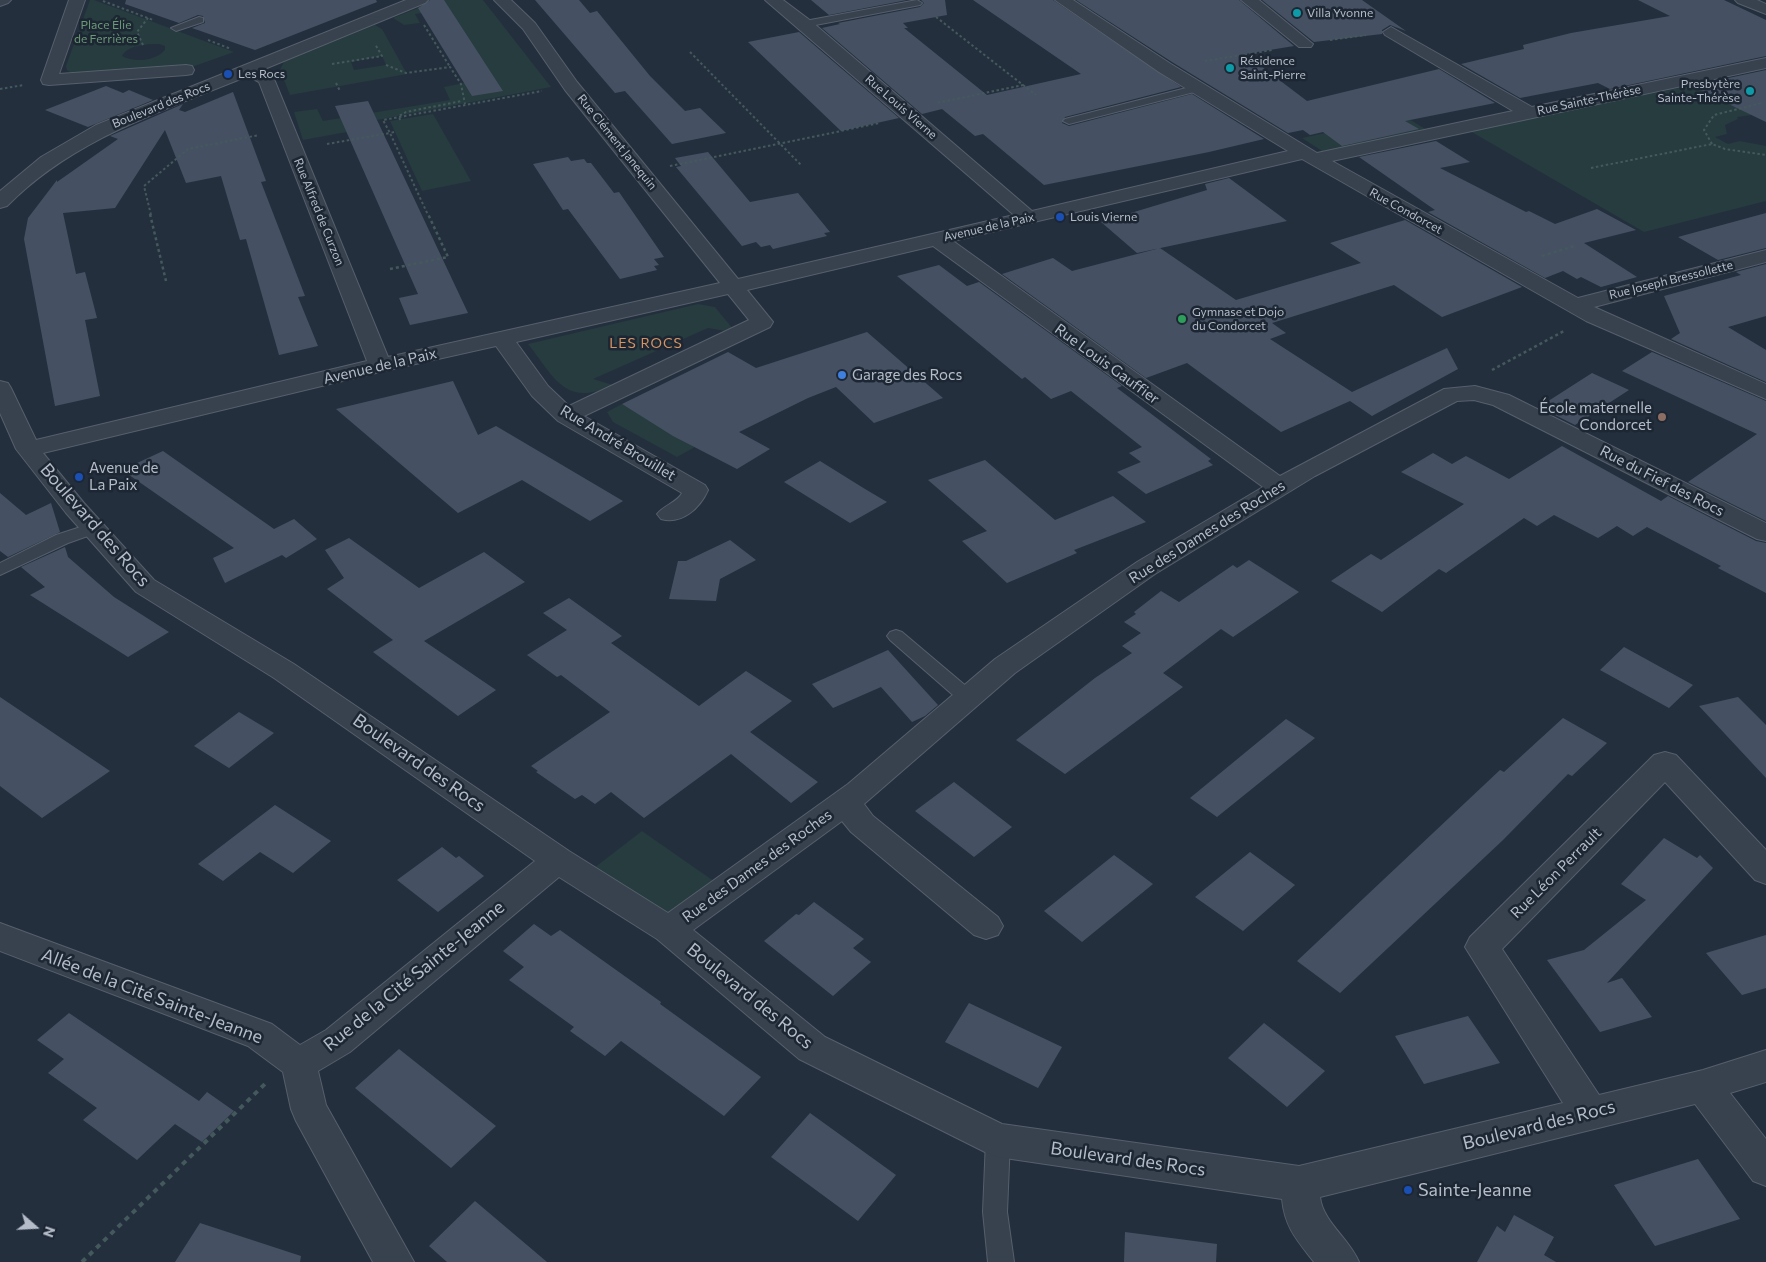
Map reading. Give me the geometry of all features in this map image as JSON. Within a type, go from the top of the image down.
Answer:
[{"type":"street","points":[[77,0],[49,80],[186,70]]},
{"type":"street","name":"Boulevard des Rocs","points":[[0,202],[31,173],[80,140],[124,119],[420,0]]},
{"type":"street","name":"Rue Clément Janequin","points":[[502,0],[529,26],[570,86],[643,173],[732,286]]},
{"type":"street","name":"Rue Louis Vierne","points":[[773,0],[805,24],[1028,217]]},
{"type":"street","name":"Rue Condorcet","points":[[1063,0],[1165,68],[1308,156],[1586,311],[1766,392]]},
{"type":"street","points":[[1249,0],[1304,44]]},
{"type":"street","points":[[1743,0],[1766,9]]},
{"type":"street","name":"Rue Sainte-Thérèse","points":[[1391,32],[1529,113]]},
{"type":"street","name":"Rue Sainte-Thérèse","points":[[1308,156],[1529,113],[1766,63]]},
{"type":"street","name":"Rue Alfred de Curzon","points":[[248,69],[266,79],[380,365]]},
{"type":"street","name":"Avenue de la Paix","points":[[28,449],[380,365],[502,340],[1028,217],[1308,156]]},
{"type":"street","name":"Rue Louis Gauffier","points":[[937,239],[1278,487]]},
{"type":"street","name":"Rue Joseph Bressollette","points":[[1586,311],[1596,299],[1766,256]]},
{"type":"street","points":[[566,416],[762,322],[732,286]]},
{"type":"street","name":"Rue André Brouillet","points":[[502,340],[540,391],[566,416],[696,490],[691,501],[670,514]]},
{"type":"street","name":"Boulevard des Rocs","points":[[0,388],[28,449],[94,528],[146,586],[284,671],[558,860],[669,930],[812,1048],[998,1140],[1299,1184],[1704,1086],[1766,1066]]},
{"type":"street","name":"Rue des Dames des Roches","points":[[669,930],[845,802],[1005,666],[1146,568],[1278,487],[1442,398],[1463,392],[1476,393]]},
{"type":"street","name":"Rue du Fief des Rocs","points":[[1476,393],[1500,400],[1766,533]]},
{"type":"street","name":"Rue Léon Perrault","points":[[1590,1113],[1482,947],[1665,763],[1766,871]]},
{"type":"street","name":"Rue des Dames des Roches","points":[[845,802],[862,824],[986,926]]},
{"type":"street","name":"Rue de la Cité Sainte-Jeanne","points":[[285,1071],[338,1041],[558,860]]},
{"type":"street","name":"Allée de la Cité Sainte-Jeanne","points":[[0,937],[260,1035],[285,1071]]},
{"type":"street","points":[[285,1071],[309,1109],[394,1262]]},
{"type":"street","points":[[1704,1086],[1766,1168]]},
{"type":"street","points":[[1299,1184],[1303,1217],[1339,1262]]},
{"type":"lane","points":[[805,24],[917,3]]},
{"type":"lane","points":[[176,28],[200,20]]},
{"type":"lane","points":[[1069,121],[1198,88]]},
{"type":"lane","points":[[0,570],[62,539],[94,528]]},
{"type":"lane","points":[[896,636],[967,697]]},
{"type":"lane","points":[[998,1140],[995,1212],[1001,1262]]},
{"type":"path","points":[[917,3],[1036,95]]},
{"type":"path","points":[[143,45],[137,32],[149,18]]},
{"type":"path","points":[[424,24],[461,84],[462,100],[465,104]]},
{"type":"path","points":[[1165,68],[1304,44],[1391,32]]},
{"type":"path","points":[[690,52],[801,165]]},
{"type":"path","points":[[386,65],[406,72],[450,67]]},
{"type":"path","points":[[336,83],[340,90]]},
{"type":"path","points":[[643,173],[781,145],[1023,85]]},
{"type":"path","points":[[390,269],[448,258],[383,120],[570,86]]},
{"type":"path","points":[[399,118],[406,112],[462,100]]},
{"type":"path","points":[[1712,144],[1704,130],[1714,115],[1762,102]]},
{"type":"path","points":[[166,281],[144,186],[188,149],[286,130]]},
{"type":"path","points":[[327,144],[394,132]]},
{"type":"path","points":[[1591,168],[1712,144],[1725,149],[1766,155]]},
{"type":"path","points":[[1476,393],[1474,380],[1586,311]]},
{"type":"path","points":[[82,1262],[285,1071]]},
{"type":"green space","name":"Place Élie de Ferrières","points":[[90,0],[234,52],[186,69],[73,75],[67,70],[66,66]],"holes":[[[149,44],[165,46],[165,50],[161,54],[150,59],[132,60],[122,56],[133,47]]]},
{"type":"green space","points":[[438,0],[483,0],[551,87],[377,120],[380,126],[303,140],[294,112],[317,109],[323,121],[450,100],[444,87],[464,83],[449,9],[415,14],[420,23],[404,25],[393,18]]},
{"type":"green space","points":[[375,25],[382,29],[407,74],[290,95],[280,70],[284,62]],"holes":[[[382,56],[386,65],[354,70],[351,62]]]},
{"type":"green space","points":[[1713,81],[1752,115],[1737,117],[1738,119],[1725,125],[1727,134],[1715,137],[1728,144],[1740,141],[1766,146],[1766,201],[1644,232],[1470,131]]},
{"type":"green space","points":[[433,114],[471,181],[422,191],[390,121]]},
{"type":"green space","points":[[1404,116],[1427,130],[1325,153],[1302,138]]},
{"type":"green space","points":[[698,304],[715,307],[733,329],[731,332],[708,328],[593,379],[613,385],[597,391],[583,393],[572,391],[563,386],[554,378],[528,344]]},
{"type":"green space","points":[[622,404],[695,447],[677,457],[613,422],[607,412]]},
{"type":"green space","points":[[642,831],[718,884],[674,921],[594,868]]},
{"type":"building","points":[[126,0],[376,0],[377,2],[255,50],[192,28],[205,23],[203,16],[198,15],[179,23],[125,4]]},
{"type":"building","points":[[430,0],[444,0],[503,91],[472,96],[418,8]]},
{"type":"building","points":[[535,0],[579,0],[590,13],[597,11],[650,76],[685,111],[700,108],[726,133],[672,144],[625,91],[615,93]]},
{"type":"building","points":[[811,0],[907,0],[829,15]]},
{"type":"building","points":[[921,0],[945,0],[947,15],[903,23],[908,28],[904,28],[987,95],[1081,74],[973,0],[1053,0],[1181,87],[1065,117],[1062,123],[1069,126],[1192,94],[1264,139],[1044,185],[983,134],[975,136],[942,109],[922,114],[822,28],[840,24],[838,23],[920,7],[924,3]]},
{"type":"building","points":[[1076,0],[1239,0],[1294,46],[1245,54],[1307,101],[1439,69],[1495,103],[1405,121],[1419,129],[1342,146],[1323,132],[1310,135],[1303,130],[1288,133],[1172,62]]},
{"type":"building","points":[[1262,0],[1362,0],[1406,31],[1390,25],[1382,30],[1382,34],[1314,42]]},
{"type":"building","points":[[1638,0],[1724,0],[1766,20],[1766,56],[1610,89],[1598,83],[1520,98],[1461,64],[1524,49],[1523,45],[1571,33],[1670,16]]},
{"type":"building","points":[[799,32],[899,118],[841,131],[748,42]]},
{"type":"building","points":[[1766,70],[1766,122],[1691,86]]},
{"type":"building","points":[[106,86],[123,93],[129,90],[153,100],[88,127],[45,110]]},
{"type":"building","points":[[233,92],[266,181],[261,182],[305,296],[298,297],[318,346],[279,355],[246,239],[240,240],[221,176],[186,183],[165,130],[115,208],[63,213],[76,274],[85,272],[97,318],[85,320],[100,396],[55,406],[24,239],[28,218],[57,180],[57,182],[118,139],[110,136],[183,104],[179,110],[185,112]]},
{"type":"building","points":[[368,101],[468,313],[410,325],[399,298],[418,294],[335,106]]},
{"type":"building","points":[[1436,141],[1470,162],[1440,168],[1526,212],[1529,211],[1555,224],[1597,209],[1636,230],[1584,243],[1637,277],[1601,287],[1581,277],[1577,279],[1563,271],[1545,278],[1428,212],[1435,210],[1359,157]]},
{"type":"building","points":[[708,152],[750,202],[798,193],[830,232],[824,233],[827,236],[773,249],[770,245],[761,247],[756,242],[742,246],[676,167],[681,166],[675,158]]},
{"type":"building","points":[[568,157],[571,161],[584,159],[587,163],[591,163],[614,193],[619,192],[664,257],[654,259],[659,265],[654,266],[657,270],[620,279],[568,209],[563,210],[533,164]]},
{"type":"building","points":[[1229,178],[1287,221],[1137,253],[1101,222],[1207,190],[1205,184]]},
{"type":"building","points":[[1766,213],[1766,248],[1718,260],[1678,237]]},
{"type":"building","points":[[1405,220],[1522,287],[1442,317],[1394,285],[1272,323],[1286,333],[1270,339],[1352,392],[1447,348],[1458,369],[1372,416],[1350,401],[1281,432],[1187,363],[1146,378],[1002,274],[1053,258],[1072,271],[1160,248],[1236,300],[1361,263],[1330,243]]},
{"type":"building","points":[[1766,264],[1766,316],[1728,327],[1766,350],[1766,382],[1671,339],[1680,333],[1664,296],[1741,275],[1736,272]]},
{"type":"building","points":[[939,265],[967,286],[979,282],[1122,386],[1117,388],[1211,459],[1208,461],[1213,465],[1146,494],[1117,472],[1141,462],[1129,453],[1142,447],[1071,391],[1051,399],[1025,377],[1022,379],[897,276]]},
{"type":"building","points":[[867,332],[943,398],[874,423],[836,387],[808,398],[739,432],[770,449],[737,469],[673,436],[622,404],[728,352],[756,368]]},
{"type":"building","points":[[1652,352],[1766,401],[1766,521],[1688,482],[1757,434],[1622,371]]},
{"type":"building","points":[[1592,373],[1629,390],[1575,425],[1539,407]]},
{"type":"building","points":[[453,381],[478,435],[496,426],[623,501],[590,521],[522,480],[458,513],[336,409]]},
{"type":"building","points":[[1562,446],[1661,501],[1668,496],[1756,541],[1766,543],[1766,593],[1718,568],[1721,566],[1647,527],[1633,536],[1617,526],[1598,538],[1554,515],[1537,526],[1524,518],[1446,573],[1439,569],[1382,612],[1331,581],[1371,554],[1381,560],[1464,504],[1401,472],[1433,453],[1452,464],[1466,456],[1509,479]]},
{"type":"building","points":[[163,451],[274,529],[294,519],[317,539],[286,558],[282,555],[225,583],[213,558],[234,548],[122,470]]},
{"type":"building","points":[[985,460],[1055,520],[1113,496],[1146,522],[1074,550],[1077,553],[1007,583],[962,541],[987,531],[928,480]]},
{"type":"building","points":[[820,461],[887,502],[850,523],[784,482]]},
{"type":"building","points":[[0,493],[26,515],[51,503],[60,532],[8,557],[0,551]]},
{"type":"building","points":[[349,538],[419,588],[484,552],[525,582],[424,641],[496,690],[458,716],[373,652],[393,640],[327,589],[344,578],[325,550]]},
{"type":"building","points":[[730,540],[756,560],[720,579],[716,601],[669,599],[678,561],[686,561]]},
{"type":"building","points":[[65,547],[68,557],[114,597],[169,632],[128,657],[30,595],[45,587],[21,567]]},
{"type":"building","points":[[1249,560],[1299,592],[1233,637],[1221,629],[1163,673],[1183,687],[1065,774],[1016,740],[1095,678],[1132,653],[1122,646],[1141,633],[1124,622],[1136,614],[1134,612],[1161,591],[1179,602],[1233,565],[1237,568]]},
{"type":"building","points":[[569,598],[622,636],[611,643],[699,706],[746,671],[792,701],[750,732],[818,782],[791,803],[731,754],[644,818],[611,792],[595,804],[582,795],[575,799],[536,772],[538,771],[531,766],[610,712],[561,675],[557,677],[527,655],[567,630],[543,613]]},
{"type":"building","points":[[1624,647],[1693,685],[1669,708],[1600,670]]},
{"type":"building","points":[[888,650],[938,705],[925,716],[912,722],[881,687],[833,708],[812,684]]},
{"type":"building","points":[[0,697],[110,771],[42,818],[0,786]]},
{"type":"building","points":[[1738,697],[1766,725],[1766,778],[1699,706]]},
{"type":"building","points":[[239,712],[274,733],[229,768],[194,746]]},
{"type":"building","points":[[1563,718],[1607,743],[1572,776],[1568,774],[1503,840],[1340,993],[1297,961],[1500,770],[1504,772]]},
{"type":"building","points":[[1286,719],[1315,738],[1217,817],[1190,798]]},
{"type":"building","points":[[954,782],[1012,827],[974,857],[915,811]]},
{"type":"building","points":[[275,805],[331,841],[293,873],[260,852],[223,881],[198,864]]},
{"type":"building","points":[[1664,838],[1697,858],[1700,855],[1713,868],[1607,983],[1622,978],[1652,1017],[1600,1032],[1547,960],[1584,950],[1646,900],[1621,884]]},
{"type":"building","points":[[442,847],[456,858],[459,856],[484,876],[438,912],[397,880]]},
{"type":"building","points":[[1250,852],[1295,885],[1243,931],[1195,897]]},
{"type":"building","points":[[1114,855],[1153,884],[1082,942],[1044,911]]},
{"type":"building","points":[[814,902],[864,939],[853,948],[871,962],[833,996],[764,941],[796,914],[799,915]]},
{"type":"building","points":[[534,924],[551,936],[560,930],[661,1002],[660,1004],[761,1077],[724,1116],[621,1041],[605,1056],[570,1031],[574,1027],[509,980],[524,967],[503,951]]},
{"type":"building","points":[[1766,935],[1766,988],[1742,995],[1706,953]]},
{"type":"building","points":[[969,1003],[1062,1047],[1038,1088],[945,1042]]},
{"type":"building","points":[[69,1013],[199,1101],[207,1092],[234,1111],[202,1142],[175,1124],[137,1160],[83,1120],[97,1108],[48,1073],[64,1059],[37,1040]]},
{"type":"building","points":[[1468,1016],[1500,1063],[1424,1084],[1395,1036]]},
{"type":"building","points":[[1264,1023],[1325,1071],[1287,1107],[1228,1058]]},
{"type":"building","points":[[399,1049],[496,1126],[451,1168],[355,1088]]},
{"type":"building","points":[[810,1113],[896,1175],[858,1221],[771,1157]]},
{"type":"building","points":[[1698,1159],[1740,1219],[1655,1246],[1614,1185]]},
{"type":"building","points":[[475,1201],[547,1262],[447,1262],[429,1246]]},
{"type":"building","points":[[1514,1215],[1554,1237],[1544,1255],[1556,1262],[1477,1262],[1497,1226],[1505,1232]]},
{"type":"building","points":[[200,1223],[301,1256],[300,1262],[175,1262]]},
{"type":"building","points":[[1125,1232],[1217,1244],[1216,1262],[1124,1262]]},
{"type":"place","name":"Villa Yvonne","points":[[1297,13]]},
{"type":"place","name":"Résidence Saint-Pierre","points":[[1230,68]]},
{"type":"place","name":"Les Rocs","points":[[228,74]]},
{"type":"place","name":"Presbytère Sainte-Thérèse","points":[[1750,91]]},
{"type":"place","name":"Louis Vierne","points":[[1060,217]]},
{"type":"place","name":"Gymnase et Dojo du Condorcet","points":[[1182,319]]},
{"type":"place","name":"Garage des Rocs","points":[[842,375]]},
{"type":"place","name":"École maternelle Condorcet","points":[[1662,417]]},
{"type":"place","name":"Avenue de La Paix","points":[[79,477]]},
{"type":"place","name":"Sainte-Jeanne","points":[[1408,1190]]},
{"type":"district","name":"LES ROCS","points":[[646,343]]}]
